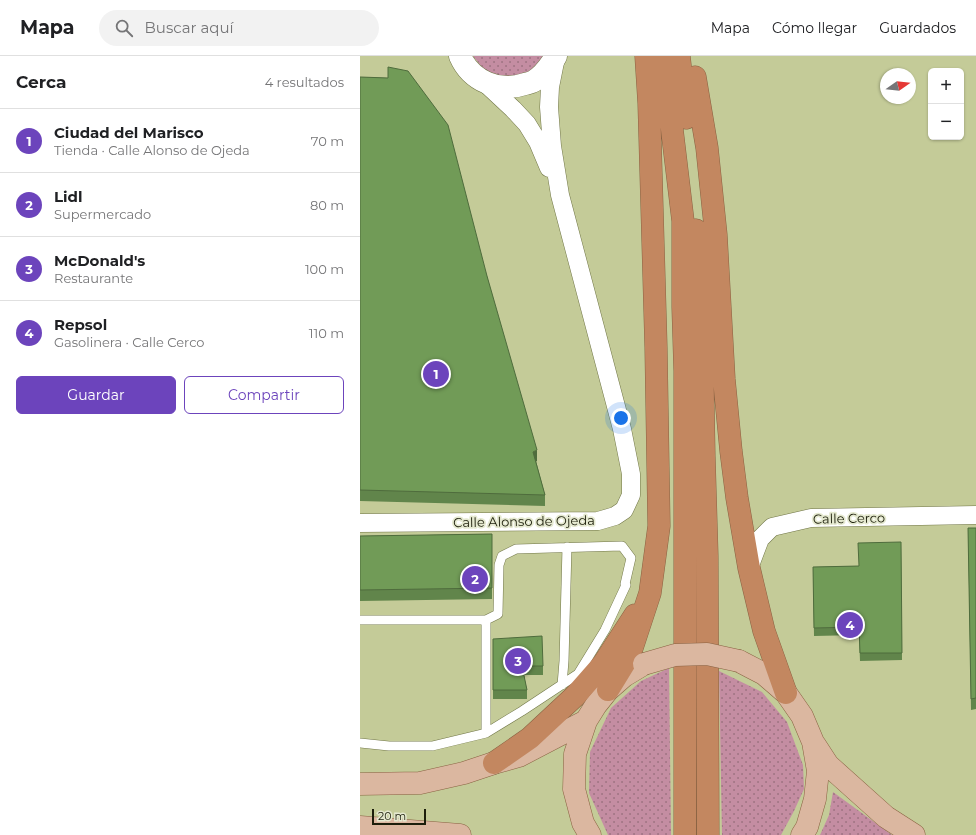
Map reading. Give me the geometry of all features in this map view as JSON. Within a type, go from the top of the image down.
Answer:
[{"type":"highway","points":[[608,690],[630,654],[650,593],[659,526],[655,315],[649,104],[646,56]]},
{"type":"highway","points":[[662,56],[672,121],[683,221],[685,370],[685,835]]},
{"type":"highway","points":[[679,56],[692,171],[701,297],[708,556],[708,835]]},
{"type":"highway","points":[[691,56],[707,148],[716,235],[724,379],[737,498],[749,568],[764,631],[786,693]]},
{"type":"highway","points":[[494,763],[530,738],[575,696],[604,663],[650,593]]},
{"type":"main road","points":[[590,835],[583,823],[574,789],[575,754],[586,720],[596,704],[608,690],[624,676],[644,664],[675,655],[707,654],[739,661],[764,674],[786,693],[802,716],[813,742],[828,765],[886,817],[914,835]]},
{"type":"main road","points":[[360,784],[420,783],[464,773],[519,756],[586,720]]},
{"type":"main road","points":[[802,835],[807,827],[815,799],[818,771],[813,742]]},
{"type":"main road","points":[[360,827],[460,835]]},
{"type":"street","points":[[459,58],[471,73],[482,81],[499,87],[517,87],[533,81],[547,70],[556,56]]},
{"type":"street","name":"Calle Alonso de Ojeda","points":[[360,523],[598,521],[615,516],[624,510],[631,495],[631,474],[622,429],[560,195],[552,146],[549,107],[550,87],[556,56]]},
{"type":"street","name":"Calle Alonso de Ojeda","points":[[482,81],[527,124],[538,142],[560,195]]},
{"type":"street","name":"Calle Cerco","points":[[749,568],[760,539],[772,527],[811,518],[976,515]]},
{"type":"lane","points":[[360,620],[486,620],[498,614],[499,565],[502,556],[516,549],[622,546],[631,558],[624,584],[626,585],[605,630],[578,674],[562,685],[486,733],[432,746],[389,746],[360,743]]},
{"type":"lane","points":[[562,685],[567,547]]},
{"type":"lane","points":[[486,620],[486,733]]},
{"type":"shaded area","points":[[473,56],[548,56],[536,70],[511,78],[489,73]]},
{"type":"shaded area","points":[[669,668],[671,835],[608,835],[589,793],[590,752],[611,708],[641,681]]},
{"type":"shaded area","points":[[719,671],[762,692],[787,722],[803,765],[804,789],[781,835],[722,835]]},
{"type":"shaded area","points":[[833,792],[892,835],[820,835],[829,815]]},
{"type":"building","points":[[388,67],[408,71],[448,125],[487,276],[537,450],[533,452],[545,495],[360,490],[360,77],[388,78]]},
{"type":"building","points":[[968,528],[976,528],[976,698],[971,699]]},
{"type":"building","points":[[492,534],[492,588],[360,590],[360,536]]},
{"type":"building","points":[[901,542],[902,653],[860,653],[859,627],[814,628],[813,567],[859,566],[858,543]]},
{"type":"building","points":[[542,636],[543,666],[522,666],[527,690],[493,690],[493,639]]},
{"type":"place","name":"Ciudad del Marisco","points":[[436,374]]},
{"type":"place","name":"Lidl","points":[[475,579]]},
{"type":"place","name":"Repsol","points":[[850,625]]},
{"type":"place","name":"McDonald's","points":[[518,661]]}]
